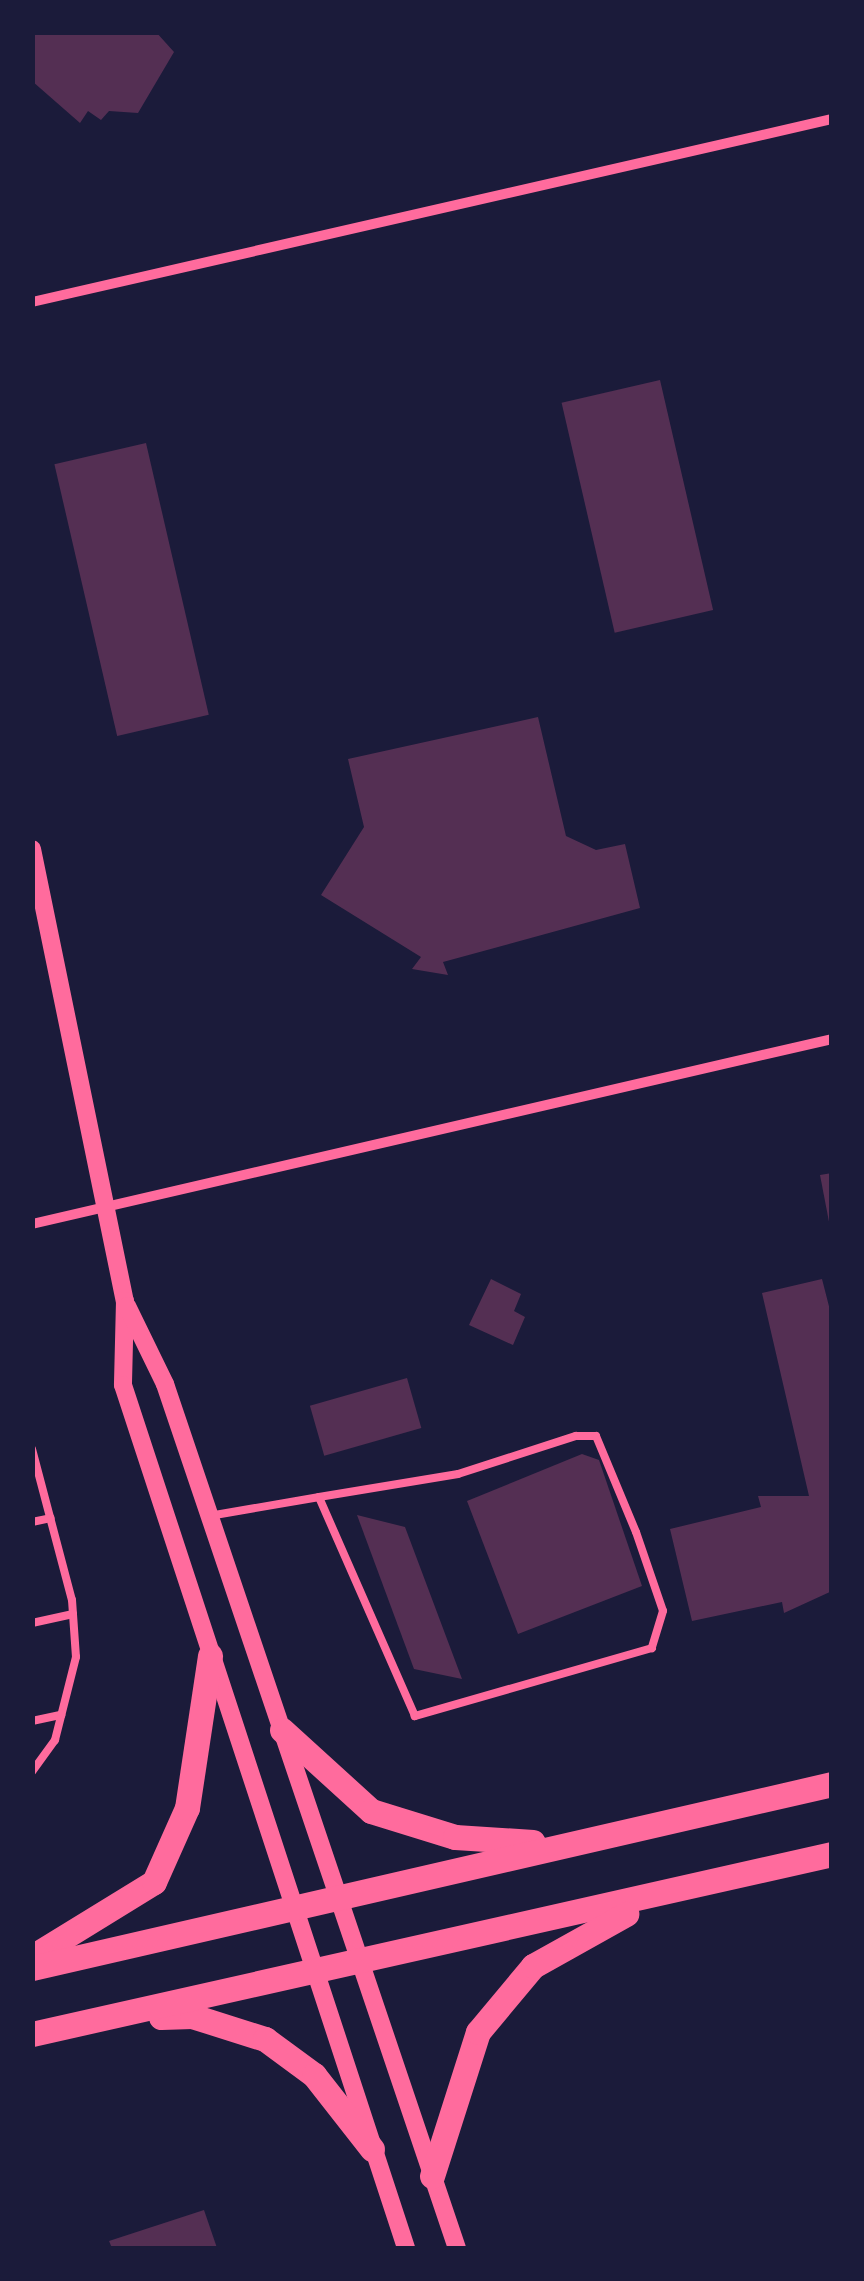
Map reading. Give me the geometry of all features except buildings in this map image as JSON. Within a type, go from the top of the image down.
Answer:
[{"type":"highway","points":[[32,1957],[154,1882],[188,1808],[210,1656]]},
{"type":"highway","points":[[282,1730],[371,1812],[455,1837],[563,1844]]},
{"type":"highway","points":[[32,1968],[337,1894],[832,1784]]},
{"type":"highway","points":[[32,2034],[832,1854]]},
{"type":"highway","points":[[432,2176],[478,2032],[533,1966],[598,1925],[705,1883]]},
{"type":"highway","points":[[101,2019],[192,2016],[265,2040],[314,2075],[372,2149]]},
{"type":"street","points":[[32,302],[832,119]]},
{"type":"street","points":[[32,849],[124,1301],[209,1516],[457,2248]]},
{"type":"street","points":[[32,1224],[832,1039]]},
{"type":"street","points":[[124,1301],[123,1384],[311,1973],[406,2248]]},
{"type":"lane","points":[[209,1516],[458,1474],[596,1436],[663,1611],[652,1648],[416,1716],[318,1498]]},
{"type":"lane","points":[[32,1450],[73,1614],[76,1657],[61,1715],[32,1772]]},
{"type":"lane","points":[[32,1522],[50,1518]]},
{"type":"lane","points":[[32,1624],[73,1614]]},
{"type":"lane","points":[[32,1721],[61,1715]]}]
